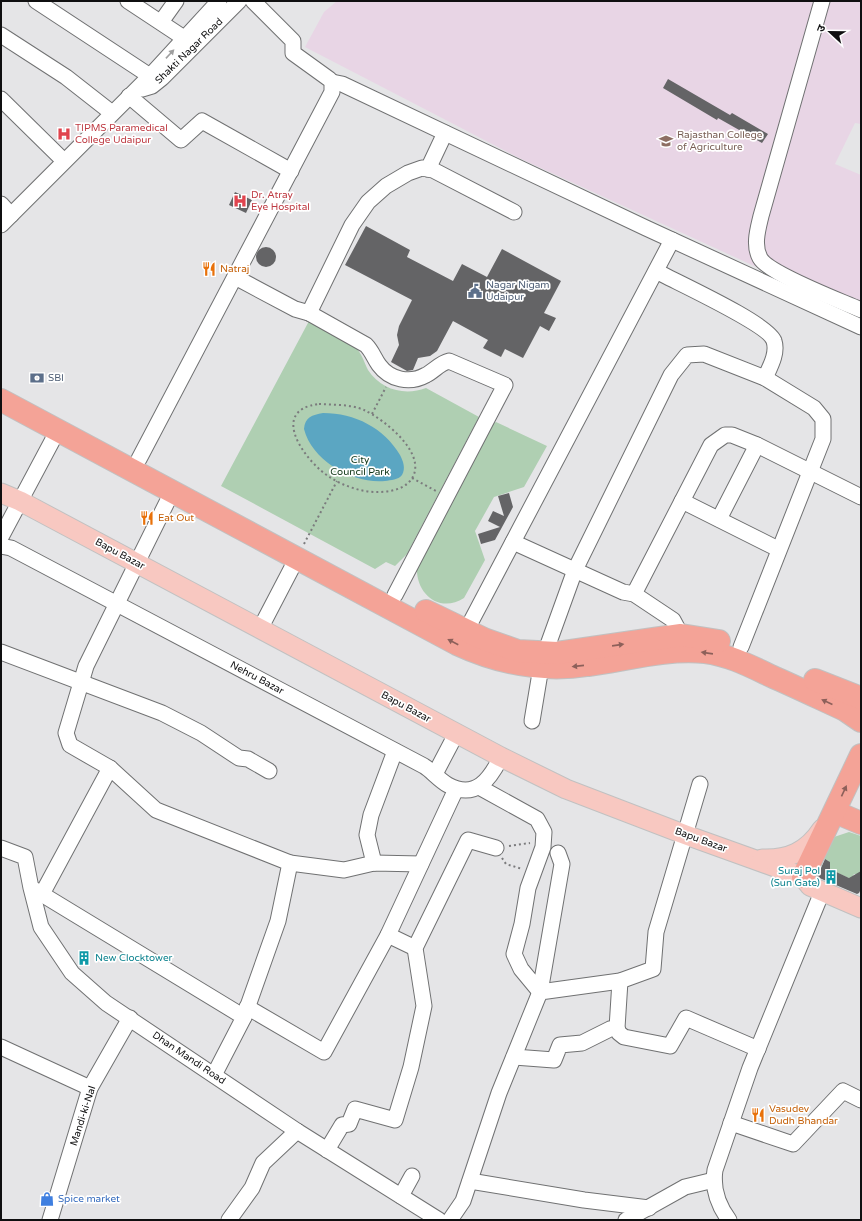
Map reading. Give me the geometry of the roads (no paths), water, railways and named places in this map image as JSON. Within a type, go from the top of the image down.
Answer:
[{"type":"highway","points":[[1,384],[139,459],[469,650],[509,662],[543,660],[582,650],[681,635],[711,639],[741,647],[861,698]]},
{"type":"highway","points":[[1,400],[172,492],[300,553],[395,595],[466,632],[507,648],[543,660],[587,666],[669,653],[706,652],[737,660],[845,710],[861,721]]},
{"type":"highway","points":[[803,877],[861,755]]},
{"type":"highway","points":[[835,812],[861,823]]},
{"type":"main road","name":"Bapu Bazar","points":[[1,493],[20,501],[456,734],[566,789],[686,835],[803,877],[810,886],[861,908]]},
{"type":"main road","points":[[753,859],[780,860],[801,851],[820,833],[835,812]]},
{"type":"street","points":[[36,1],[150,76]]},
{"type":"street","points":[[128,1],[184,38]]},
{"type":"street","points":[[161,22],[176,1]]},
{"type":"street","name":"Shakti Nagar Road","points":[[4,215],[64,161],[150,76],[219,1]]},
{"type":"street","name":"Shakti Nagar Road","points":[[131,94],[156,84],[239,1]]},
{"type":"street","points":[[253,1],[293,41],[293,53],[326,76],[332,82],[342,84],[672,240],[861,327]]},
{"type":"street","points":[[822,1],[761,216],[756,246],[760,258],[773,270],[861,310]]},
{"type":"street","points":[[1,35],[66,78],[112,113]]},
{"type":"street","points":[[139,459],[329,98],[332,82]]},
{"type":"street","points":[[131,94],[181,140],[202,121],[291,171]]},
{"type":"street","points":[[1,99],[64,161]]},
{"type":"street","points":[[428,169],[445,133]]},
{"type":"street","points":[[309,313],[352,226],[368,202],[386,186],[408,173],[422,168],[428,169],[444,175],[514,212]]},
{"type":"street","points":[[466,632],[672,240]]},
{"type":"street","points":[[656,271],[754,322],[772,335],[775,342],[776,352],[765,378]]},
{"type":"street","points":[[235,277],[295,309],[309,313],[366,345],[372,350],[378,364],[391,376],[408,380],[418,379],[441,364],[450,361],[504,385],[395,595]]},
{"type":"street","points":[[532,722],[543,660],[575,570],[672,375],[687,355],[704,354],[765,378],[814,408],[823,418],[823,439],[778,549],[741,647]]},
{"type":"street","points":[[1,537],[58,430]]},
{"type":"street","points":[[634,594],[711,444],[717,438],[724,435],[732,434],[757,445],[861,497]]},
{"type":"street","points":[[719,519],[757,445]]},
{"type":"street","points":[[172,492],[115,603],[86,666],[66,733],[70,745],[110,768],[156,810],[290,863],[344,870],[374,863],[421,864]]},
{"type":"street","points":[[682,501],[778,549]]},
{"type":"street","points":[[513,542],[623,592],[634,594],[674,620],[681,635]]},
{"type":"street","name":"Nehru Bazar","points":[[1,546],[11,548],[424,766],[456,789]]},
{"type":"street","points":[[260,629],[300,553]]},
{"type":"street","points":[[1,652],[82,681],[162,713],[201,732],[239,758],[248,759],[269,771]]},
{"type":"street","points":[[435,774],[456,734]]},
{"type":"street","points":[[374,863],[368,835],[371,815],[395,751]]},
{"type":"street","points":[[110,768],[36,891],[246,1012],[324,1052],[388,935],[456,789],[464,790],[479,787],[490,777],[501,757]]},
{"type":"street","points":[[540,992],[620,981],[653,969],[656,932],[700,784]]},
{"type":"street","points":[[479,787],[537,819],[544,832],[543,841],[528,888],[522,924],[514,954],[521,969],[540,992]]},
{"type":"street","points":[[327,1150],[342,1125],[349,1124],[355,1109],[395,1120],[411,1067],[424,1006],[415,948],[468,840],[496,848]]},
{"type":"street","name":"Dhan Mandi Road","points":[[1,848],[25,857],[36,891],[41,927],[72,973],[106,1003],[297,1131],[439,1220]]},
{"type":"street","points":[[450,1220],[463,1201],[499,1093],[540,992],[562,864],[558,853]]},
{"type":"street","points":[[214,1074],[246,1012],[278,921],[290,863]]},
{"type":"street","points":[[729,1220],[717,1200],[714,1180],[731,1123],[758,1049],[822,892]]},
{"type":"street","points":[[388,935],[415,948]]},
{"type":"street","points":[[620,981],[617,1028],[619,1033],[624,1037],[670,1046],[686,1018],[758,1049]]},
{"type":"street","name":"Mandi-ki-Nal","points":[[50,1220],[90,1088],[130,1018]]},
{"type":"street","points":[[514,1057],[554,1060],[560,1045],[582,1043],[610,1029],[617,1028]]},
{"type":"street","points":[[1,1047],[90,1088]]},
{"type":"street","points":[[731,1123],[793,1144],[843,1090],[857,1095]]},
{"type":"street","points":[[229,1220],[252,1188],[264,1163],[297,1131]]},
{"type":"street","points":[[401,1196],[412,1176]]},
{"type":"street","points":[[470,1180],[584,1200],[649,1208]]},
{"type":"street","points":[[626,1220],[692,1184],[714,1180]]},
{"type":"water","points":[[323,413],[357,419],[368,424],[386,437],[400,455],[403,462],[404,467],[402,475],[396,479],[385,481],[360,479],[347,474],[325,460],[308,441],[304,429],[306,422],[310,417]]},
{"type":"place","name":"TIPMS Paramedical College Udaipur","points":[[64,134]]},
{"type":"place","name":"Rajasthan College of Agriculture","points":[[666,141]]},
{"type":"place","name":"Dr. Atray Eye Hospital","points":[[240,201]]},
{"type":"place","name":"Natraj","points":[[209,269]]},
{"type":"place","name":"Nagar Nigam Udaipur","points":[[475,291]]},
{"type":"place","name":"SBI","points":[[37,378]]},
{"type":"place","name":"Eat Out","points":[[147,518]]},
{"type":"place","name":"Suraj Pol (Sun Gate)","points":[[831,877]]},
{"type":"place","name":"New Clocktower","points":[[84,958]]},
{"type":"place","name":"Vasudev Dudh Bhandar","points":[[758,1115]]},
{"type":"place","name":"Spice market","points":[[47,1199]]},
{"type":"park label","name":"City Council Park","points":[[360,466]]}]
